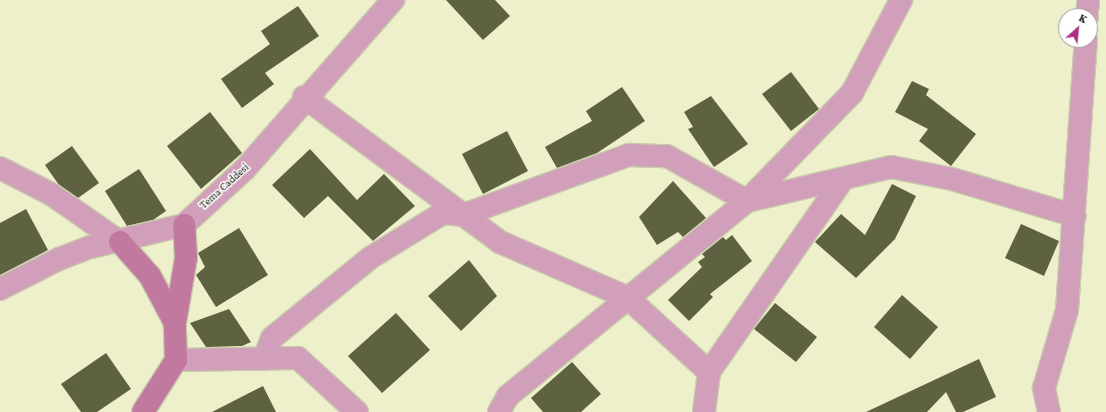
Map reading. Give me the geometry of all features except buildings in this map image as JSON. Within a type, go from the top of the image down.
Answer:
[{"type":"street","name":"Tema Caddesi","points":[[0,289],[59,259],[184,225],[245,169],[304,97],[393,0]]},
{"type":"street","points":[[499,412],[508,396],[747,202],[852,93],[901,0]]},
{"type":"street","points":[[1049,412],[1044,388],[1067,310],[1075,216],[1086,48]]},
{"type":"street","points":[[304,97],[500,242],[628,298],[708,372]]},
{"type":"street","points":[[264,359],[272,338],[370,258],[442,213],[463,214],[629,155],[668,156],[747,202],[891,167],[952,179],[1075,216]]},
{"type":"street","points":[[0,168],[51,194],[120,242],[150,276],[175,323]]},
{"type":"street","points":[[704,412],[708,372],[842,179]]},
{"type":"street","points":[[143,412],[176,360],[175,323],[186,258],[184,225]]},
{"type":"street","points":[[176,360],[298,358],[357,412]]}]
